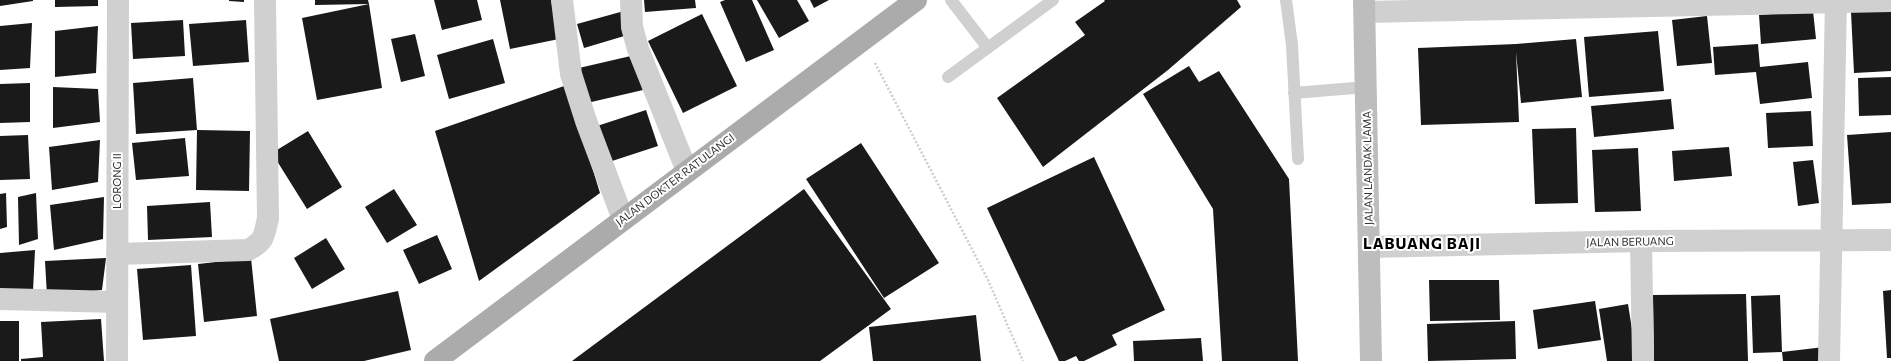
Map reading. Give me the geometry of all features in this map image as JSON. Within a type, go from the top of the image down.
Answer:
[{"type":"main road","name":"JALAN DOKTER RATULANGI","points":[[434,361],[916,0]]},
{"type":"main road","name":"JALAN LANDAK LAMA","points":[[1364,6],[1371,361]]},
{"type":"street","name":"LORONG II","points":[[117,361],[118,0]]},
{"type":"street","points":[[117,254],[248,250],[260,244],[268,218],[265,0]]},
{"type":"street","points":[[562,0],[571,74],[586,121],[623,219]]},
{"type":"street","points":[[631,0],[632,27],[638,49],[687,171]]},
{"type":"street","points":[[1829,361],[1830,241],[1836,1]]},
{"type":"street","points":[[1364,6],[1891,1]]},
{"type":"street","name":"JALAN BERUANG","points":[[1369,247],[1641,241],[1891,240]]},
{"type":"street","points":[[1641,241],[1644,361]]},
{"type":"street","points":[[0,299],[117,302]]},
{"type":"lane","points":[[951,0],[988,48]]},
{"type":"lane","points":[[948,77],[1053,0]]},
{"type":"lane","points":[[1286,0],[1292,45],[1298,159]]},
{"type":"lane","points":[[1294,93],[1366,87]]},
{"type":"path","points":[[863,40],[988,280],[1023,361]]},
{"type":"building","points":[[0,0],[33,0],[33,1],[0,6]]},
{"type":"building","points":[[55,0],[98,0],[98,6],[55,7]]},
{"type":"building","points":[[244,0],[244,2],[229,1]]},
{"type":"building","points":[[315,0],[368,0],[369,4],[315,5]]},
{"type":"building","points":[[434,0],[477,0],[482,20],[442,30]]},
{"type":"building","points":[[500,0],[551,0],[559,39],[510,49]]},
{"type":"building","points":[[644,0],[695,0],[696,8],[645,12]]},
{"type":"building","points":[[725,0],[752,0],[774,50],[746,62],[720,2]]},
{"type":"building","points":[[757,0],[797,0],[809,21],[779,38]]},
{"type":"building","points":[[810,0],[829,0],[814,8]]},
{"type":"building","points":[[1104,0],[1237,0],[1241,7],[1168,70],[1043,167],[997,98],[1085,35],[1075,22],[1105,1]]},
{"type":"building","points":[[369,4],[382,88],[317,100],[302,18]]},
{"type":"building","points":[[1891,10],[1891,71],[1854,73],[1851,12]]},
{"type":"building","points":[[624,11],[631,34],[584,48],[577,24]]},
{"type":"building","points":[[1813,11],[1816,39],[1761,44],[1759,15]]},
{"type":"building","points":[[702,14],[737,86],[683,113],[648,41]]},
{"type":"building","points":[[1707,16],[1712,63],[1677,66],[1672,20]]},
{"type":"building","points":[[183,20],[185,56],[133,59],[131,23]]},
{"type":"building","points":[[246,20],[249,62],[193,66],[189,24]]},
{"type":"building","points":[[32,23],[30,68],[0,70],[0,26]]},
{"type":"building","points":[[98,26],[96,73],[55,77],[55,31]]},
{"type":"building","points":[[1658,31],[1664,91],[1589,97],[1584,37]]},
{"type":"building","points":[[415,34],[425,76],[401,82],[391,39]]},
{"type":"building","points":[[493,39],[505,83],[449,99],[437,55]]},
{"type":"building","points":[[1576,39],[1582,97],[1521,103],[1516,52],[1519,122],[1421,125],[1418,48],[1516,44]]},
{"type":"building","points":[[1758,44],[1760,67],[1808,62],[1812,98],[1760,104],[1756,72],[1715,75],[1713,47]]},
{"type":"building","points":[[635,55],[643,90],[587,103],[579,68]]},
{"type":"building","points":[[1189,66],[1199,82],[1219,71],[1289,179],[1298,361],[1222,361],[1213,209],[1143,94]]},
{"type":"building","points":[[1891,77],[1891,115],[1859,116],[1858,78]]},
{"type":"building","points":[[193,78],[197,130],[136,134],[133,83]]},
{"type":"building","points":[[30,83],[30,122],[0,123],[0,84]]},
{"type":"building","points":[[567,85],[600,193],[479,281],[435,131]]},
{"type":"building","points":[[53,87],[98,89],[100,122],[53,128]]},
{"type":"building","points":[[1671,99],[1674,129],[1594,137],[1591,106]]},
{"type":"building","points":[[646,110],[658,146],[606,163],[594,127]]},
{"type":"building","points":[[1811,111],[1813,146],[1768,148],[1766,113]]},
{"type":"building","points":[[1576,128],[1578,203],[1535,204],[1532,129]]},
{"type":"building","points":[[197,130],[250,131],[249,191],[196,190]]},
{"type":"building","points":[[308,131],[342,187],[307,209],[272,153]]},
{"type":"building","points":[[1891,132],[1891,203],[1852,205],[1847,135]]},
{"type":"building","points":[[28,135],[30,179],[0,180],[0,136]]},
{"type":"building","points":[[185,138],[189,176],[136,180],[132,143]]},
{"type":"building","points":[[100,140],[98,182],[52,190],[49,147]]},
{"type":"building","points":[[861,143],[939,263],[884,298],[806,179]]},
{"type":"building","points":[[1729,147],[1732,176],[1674,181],[1672,151]]},
{"type":"building","points":[[1638,148],[1641,211],[1595,212],[1592,150]]},
{"type":"building","points":[[1094,157],[1165,310],[1112,335],[1117,345],[1084,361],[1079,361],[1076,356],[1065,361],[1059,361],[987,208]]},
{"type":"building","points":[[1813,160],[1819,203],[1798,206],[1793,162]]},
{"type":"building","points":[[394,189],[417,225],[387,243],[365,207]]},
{"type":"building","points":[[804,189],[891,309],[820,361],[572,361]]},
{"type":"building","points":[[6,193],[7,227],[0,229],[0,194]]},
{"type":"building","points":[[36,193],[38,239],[19,245],[18,197]]},
{"type":"building","points":[[104,197],[103,239],[54,250],[50,205]]},
{"type":"building","points":[[210,202],[212,237],[148,240],[147,206]]},
{"type":"building","points":[[437,235],[452,269],[419,284],[403,250]]},
{"type":"building","points":[[326,238],[345,269],[312,289],[294,258]]},
{"type":"building","points":[[35,250],[33,291],[0,295],[0,253]]},
{"type":"building","points":[[106,258],[102,290],[47,296],[45,261]]},
{"type":"building","points":[[251,258],[257,316],[204,322],[198,264]]},
{"type":"building","points":[[191,265],[196,336],[143,340],[137,269]]},
{"type":"building","points":[[1429,280],[1499,280],[1500,320],[1430,321]]},
{"type":"building","points":[[1891,290],[1891,358],[1887,358],[1883,291]]},
{"type":"building","points":[[398,291],[411,350],[364,361],[279,361],[270,319]]},
{"type":"building","points":[[1746,294],[1748,361],[1654,361],[1653,295]]},
{"type":"building","points":[[1780,295],[1782,352],[1753,353],[1751,296]]},
{"type":"building","points":[[1595,301],[1601,340],[1538,349],[1533,310]]},
{"type":"building","points":[[1628,304],[1637,361],[1607,361],[1599,309]]},
{"type":"building","points":[[976,315],[981,361],[873,361],[869,327]]},
{"type":"building","points":[[101,319],[104,361],[21,361],[21,359],[43,357],[41,322]]},
{"type":"building","points":[[0,321],[19,321],[19,361],[0,361]]},
{"type":"building","points":[[1515,321],[1516,359],[1428,361],[1427,324]]},
{"type":"building","points":[[1201,338],[1203,361],[1134,361],[1133,341]]},
{"type":"building","points":[[1824,347],[1826,361],[1783,361],[1782,352]]},
{"type":"district","name":"LABUANG BAJI","points":[[1422,244]]}]
